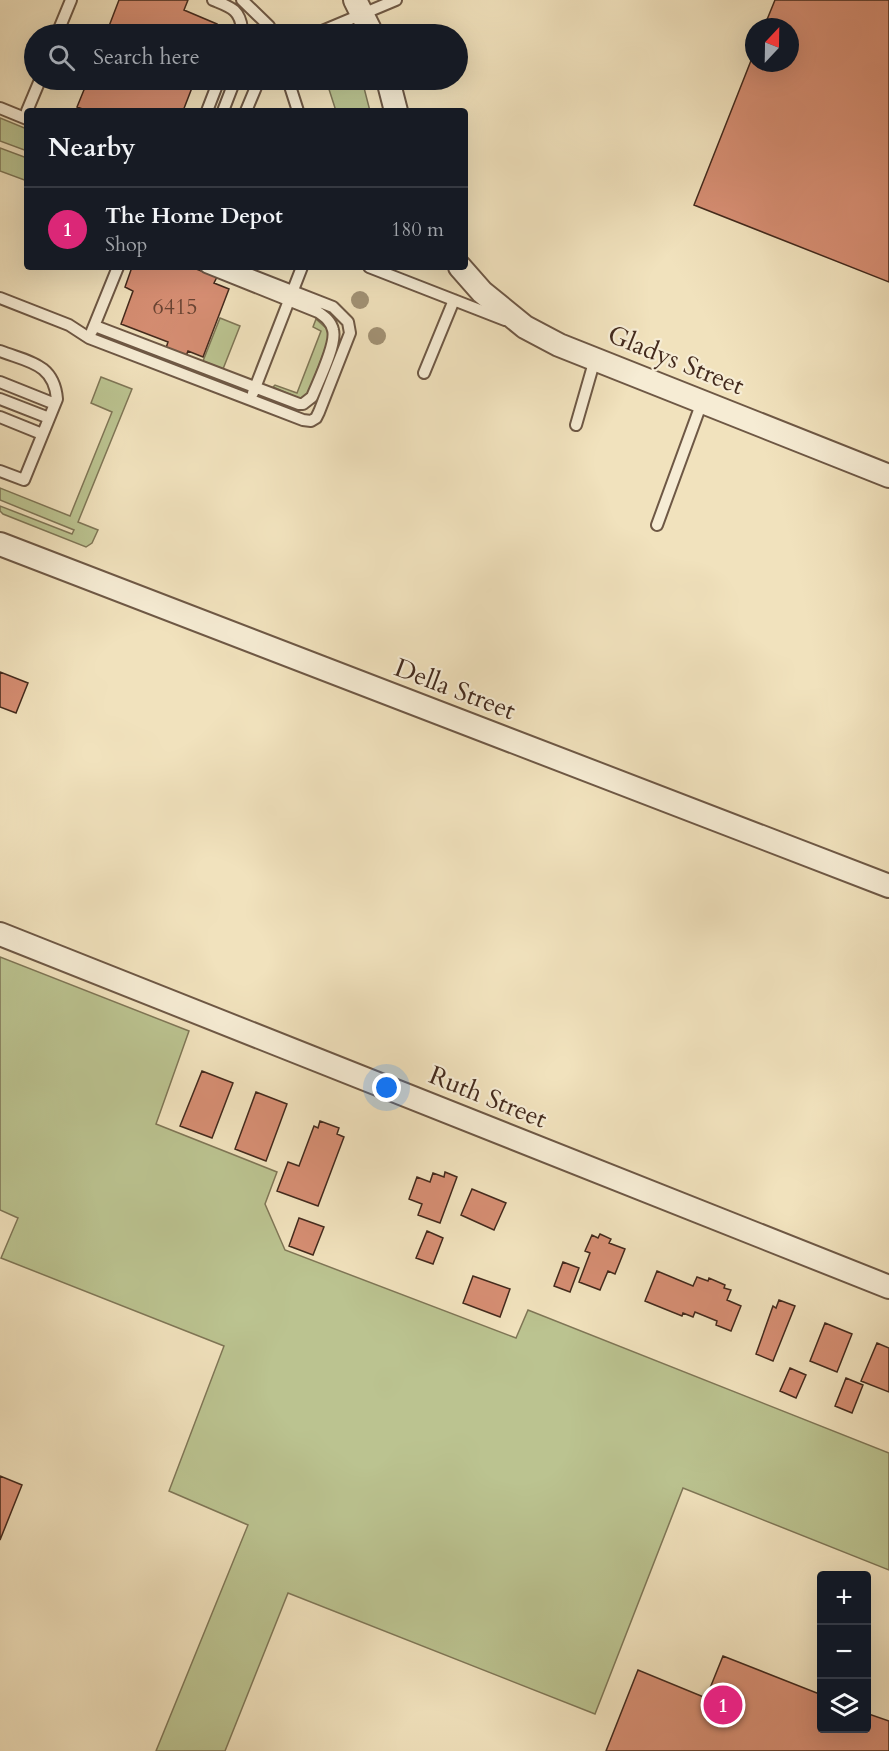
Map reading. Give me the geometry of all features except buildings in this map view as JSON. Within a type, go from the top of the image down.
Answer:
[{"type":"street","points":[[359,7],[367,24]]},
{"type":"street","points":[[391,90],[395,108]]},
{"type":"street","name":"Gladys Street","points":[[463,270],[482,292],[525,327],[559,345],[889,476]]},
{"type":"street","name":"Della Street","points":[[0,544],[889,886]]},
{"type":"street","name":"Ruth Street","points":[[0,934],[889,1287]]},
{"type":"lane","points":[[61,24],[71,0]]},
{"type":"lane","points":[[213,0],[233,8],[241,19],[241,24]]},
{"type":"lane","points":[[242,0],[267,24]]},
{"type":"lane","points":[[331,24],[359,7],[396,0]]},
{"type":"lane","points":[[30,108],[36,90]]},
{"type":"lane","points":[[208,108],[215,90]]},
{"type":"lane","points":[[224,108],[231,90]]},
{"type":"lane","points":[[247,108],[255,90]]},
{"type":"lane","points":[[291,90],[297,108]]},
{"type":"lane","points":[[0,108],[24,114]]},
{"type":"lane","points":[[89,338],[117,270]]},
{"type":"lane","points":[[0,298],[69,325],[89,338],[250,400],[303,420],[311,421],[316,418],[350,333],[348,322],[333,308],[215,270]]},
{"type":"lane","points":[[94,326],[299,404],[308,401],[312,397],[332,343],[334,333],[331,323],[318,312],[291,296],[237,270]]},
{"type":"lane","points":[[250,400],[301,270]]},
{"type":"lane","points":[[377,270],[525,327]]},
{"type":"lane","points":[[424,373],[454,300]]},
{"type":"lane","points":[[0,351],[46,369],[56,386],[57,399],[24,480],[0,471]]},
{"type":"lane","points":[[576,425],[595,359]]},
{"type":"lane","points":[[0,382],[55,404]]},
{"type":"lane","points":[[0,399],[49,418]]},
{"type":"lane","points":[[657,525],[702,402]]},
{"type":"lane","points":[[0,417],[42,434]]},
{"type":"green space","points":[[329,90],[365,90],[369,108],[335,108]]},
{"type":"green space","points":[[0,118],[24,128],[24,150],[0,141]]},
{"type":"green space","points":[[0,148],[24,157],[24,180],[0,171]]},
{"type":"green space","points":[[220,318],[240,326],[223,369],[203,361]]},
{"type":"green space","points":[[316,319],[327,329],[329,338],[308,395],[303,400],[273,387],[275,385],[297,393],[321,331],[313,327]]},
{"type":"green space","points":[[101,377],[132,389],[78,522],[98,530],[92,543],[86,547],[3,514],[0,506],[72,534],[74,530],[0,500],[0,488],[70,516],[112,412],[91,403]]},
{"type":"green space","points":[[0,957],[189,1031],[156,1124],[277,1172],[265,1204],[285,1250],[516,1338],[528,1310],[889,1453],[889,1570],[683,1488],[595,1714],[288,1593],[225,1751],[156,1751],[248,1525],[169,1491],[224,1346],[1,1258],[18,1218],[0,1210]]},
{"type":"place","name":"The Home Depot","points":[[723,1705]]}]
